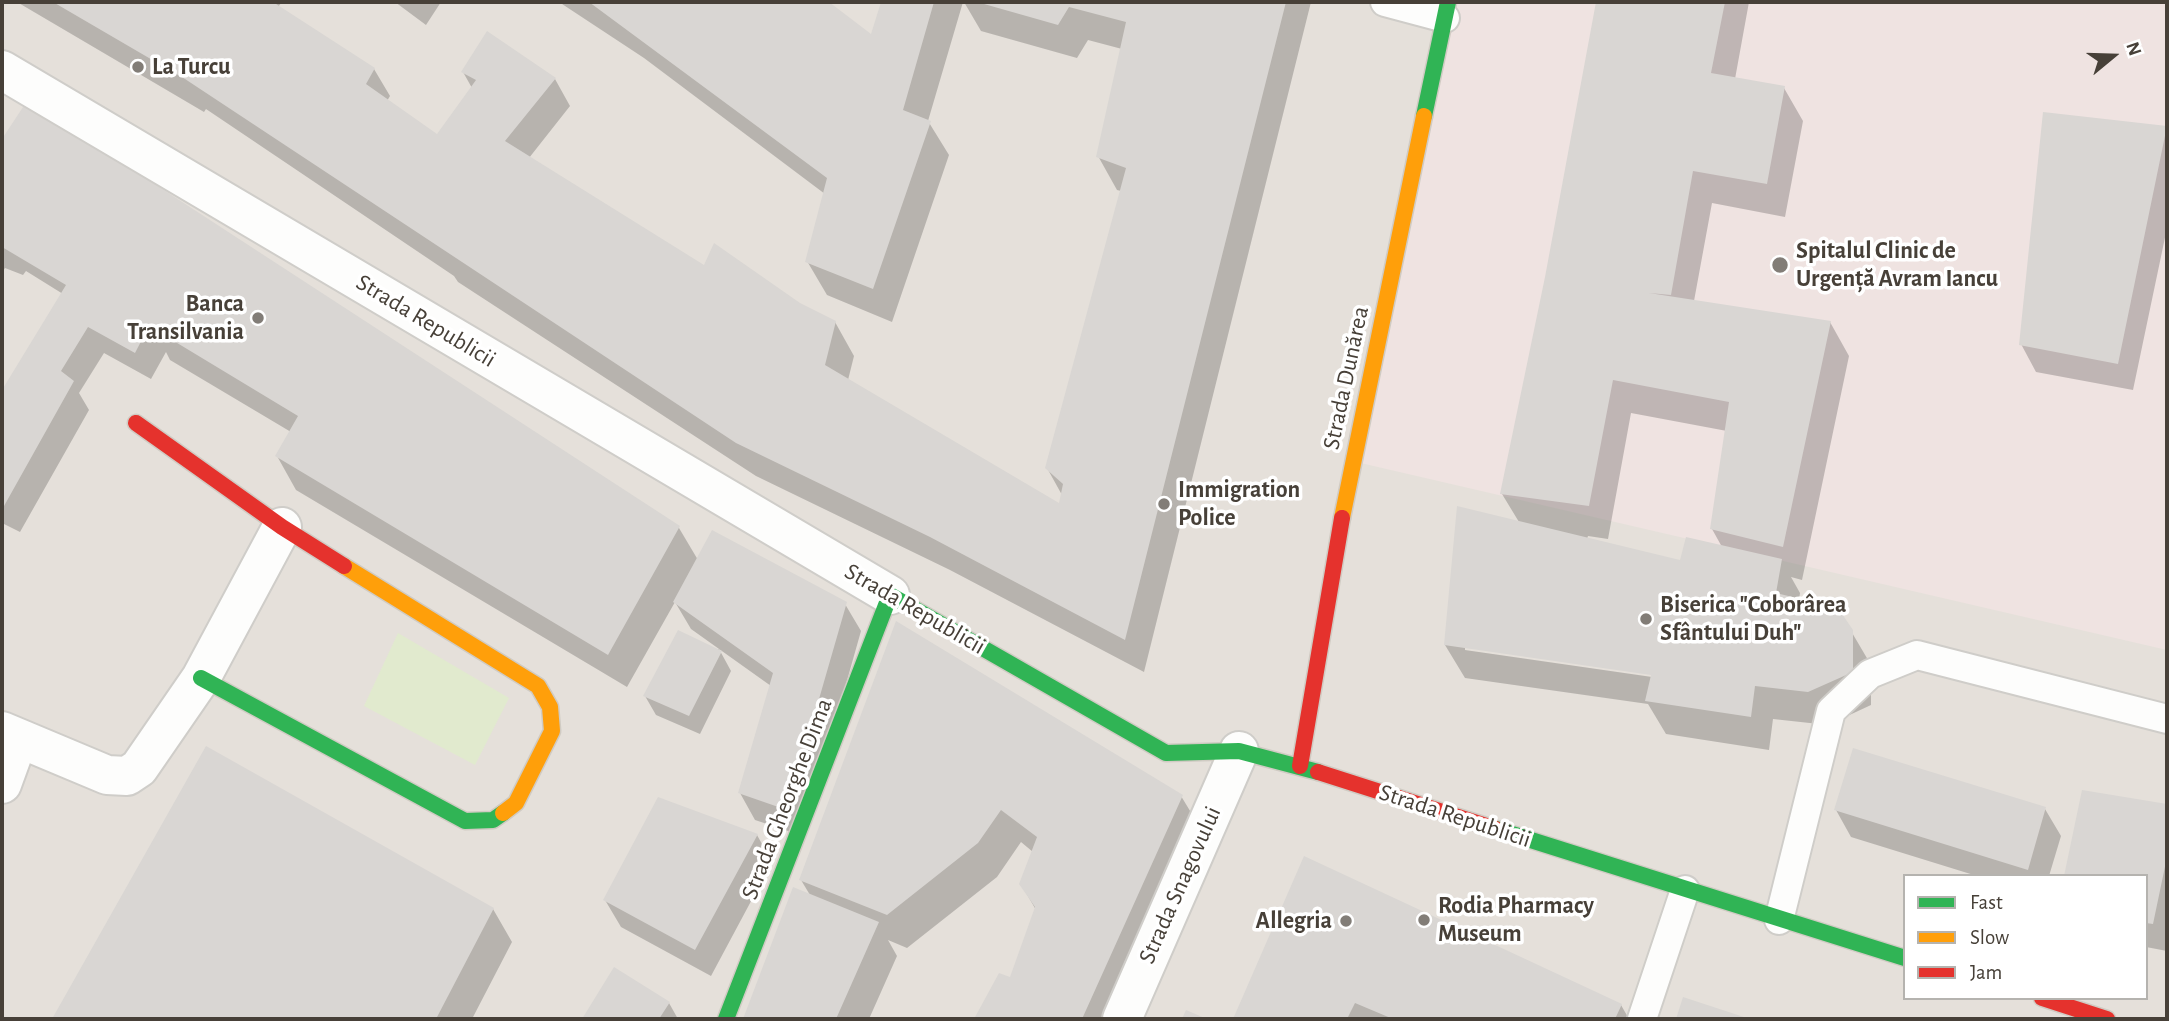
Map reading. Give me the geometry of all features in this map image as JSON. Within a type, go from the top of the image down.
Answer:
[{"type":"street","name":"Strada Dunărea","points":[[1300,766],[1314,669],[1352,461],[1446,10]]},
{"type":"street","name":"Strada Republicii","points":[[2,70],[890,596],[1166,753],[1239,751],[1300,766],[1903,957]]},
{"type":"street","points":[[136,423],[282,527],[538,686],[550,707],[552,731],[516,803],[493,820],[465,821],[201,677]]},
{"type":"street","points":[[2,784],[10,735],[107,775],[127,776],[139,768],[201,677],[282,527]]},
{"type":"street","name":"Strada Gheorghe Dima","points":[[726,1019],[890,596]]},
{"type":"street","name":"Strada Snagovului","points":[[1122,1019],[1239,751]]},
{"type":"street","points":[[2048,1000],[2108,1019]]},
{"type":"lane","points":[[1385,2],[1446,10]]},
{"type":"lane","points":[[1779,920],[1831,710],[1870,674],[1917,655],[2167,719]]},
{"type":"lane","points":[[1642,1019],[1685,890]]},
{"type":"shaded area","points":[[2,2],[2167,2],[2167,1019],[2,1019]]},
{"type":"shaded area","name":"Spitalul Clinic de Urgență Avram Iancu","points":[[1448,2],[2167,2],[2167,650],[1352,461]]},
{"type":"green space","points":[[398,633],[509,698],[475,765],[364,706]]},
{"type":"building","points":[[53,2],[273,2],[375,68],[366,84],[437,134],[476,80],[461,72],[487,31],[556,78],[505,141],[704,265],[714,243],[800,303],[836,321],[825,365],[1059,503],[1063,484],[1045,468],[1126,168],[1096,157],[1126,22],[1069,7],[1058,25],[977,2],[1286,2],[1125,640],[930,537],[736,443],[185,79]]},
{"type":"building","points":[[589,2],[829,2],[871,34],[881,2],[934,2],[903,110],[931,121],[873,289],[805,262],[827,178]]},
{"type":"building","points":[[1596,2],[1725,2],[1711,73],[1785,86],[1767,184],[1693,171],[1671,295],[1649,293],[1831,321],[1783,547],[1710,529],[1729,402],[1613,380],[1589,506],[1500,494],[1545,277]]},
{"type":"building","points":[[27,101],[680,526],[608,655],[275,456],[298,416],[149,326],[135,353],[88,327],[61,371],[74,381],[4,506],[2,505],[2,390],[66,285],[2,247],[2,139]]},
{"type":"building","points":[[2043,112],[2167,126],[2118,364],[2019,345]]},
{"type":"building","name":"Biserica \"Coborârea Sfântului Duh\"","points":[[1457,506],[1680,560],[1686,537],[1782,559],[1776,593],[1838,608],[1853,630],[1853,672],[1808,692],[1755,686],[1751,717],[1645,701],[1651,675],[1444,645]]},
{"type":"building","points":[[712,530],[847,602],[787,810],[738,793],[773,673],[673,602]]},
{"type":"building","points":[[896,621],[1183,795],[1082,1019],[974,1019],[999,973],[1010,977],[1035,907],[1019,884],[1037,837],[1001,810],[978,843],[887,915],[799,880]]},
{"type":"building","points":[[678,630],[722,651],[689,716],[643,696]]},
{"type":"building","points":[[206,746],[494,908],[436,1019],[52,1019]]},
{"type":"building","points":[[1853,748],[2046,807],[2028,870],[1834,810]]},
{"type":"building","points":[[2082,790],[2167,804],[2167,857],[2153,924],[2148,923],[2148,874],[2064,874]]},
{"type":"building","points":[[658,797],[758,834],[695,950],[603,900]]},
{"type":"building","points":[[1304,856],[1622,1004],[1615,1019],[1393,1019],[1355,1003],[1347,1019],[1233,1019]]},
{"type":"building","points":[[793,887],[879,922],[836,1019],[743,1019]]},
{"type":"building","points":[[614,967],[670,1002],[659,1019],[582,1019]]},
{"type":"building","points":[[1683,997],[1750,1019],[1676,1019]]},
{"type":"building","points":[[1186,1010],[1207,1019],[1182,1019]]},
{"type":"traffic: fast","points":[[1424,116],[1448,2]]},
{"type":"traffic: fast","points":[[726,1019],[890,595],[1166,753],[1239,751],[1318,772]]},
{"type":"traffic: fast","points":[[201,678],[465,821],[493,820],[503,813]]},
{"type":"traffic: fast","points":[[1496,829],[1903,957]]},
{"type":"traffic: slow","points":[[1342,518],[1424,116]]},
{"type":"traffic: slow","points":[[344,566],[538,686],[550,707],[552,731],[516,803],[503,813]]},
{"type":"traffic: jam","points":[[136,423],[282,527],[344,566]]},
{"type":"traffic: jam","points":[[1300,766],[1342,518]]},
{"type":"traffic: jam","points":[[1318,772],[1496,829]]},
{"type":"traffic: jam","points":[[2048,1000],[2107,1019]]},
{"type":"place","name":"La Turcu","points":[[138,67]]},
{"type":"place","name":"Spitalul Clinic de Urgență Avram Iancu","points":[[1780,265]]},
{"type":"place","name":"Banca Transilvania","points":[[258,318]]},
{"type":"place","name":"Immigration Police","points":[[1164,504]]},
{"type":"place","name":"Biserica \"Coborârea Sfântului Duh\"","points":[[1646,619]]},
{"type":"place","name":"Rodia Pharmacy Museum","points":[[1424,920]]},
{"type":"place","name":"Allegria","points":[[1346,921]]}]
